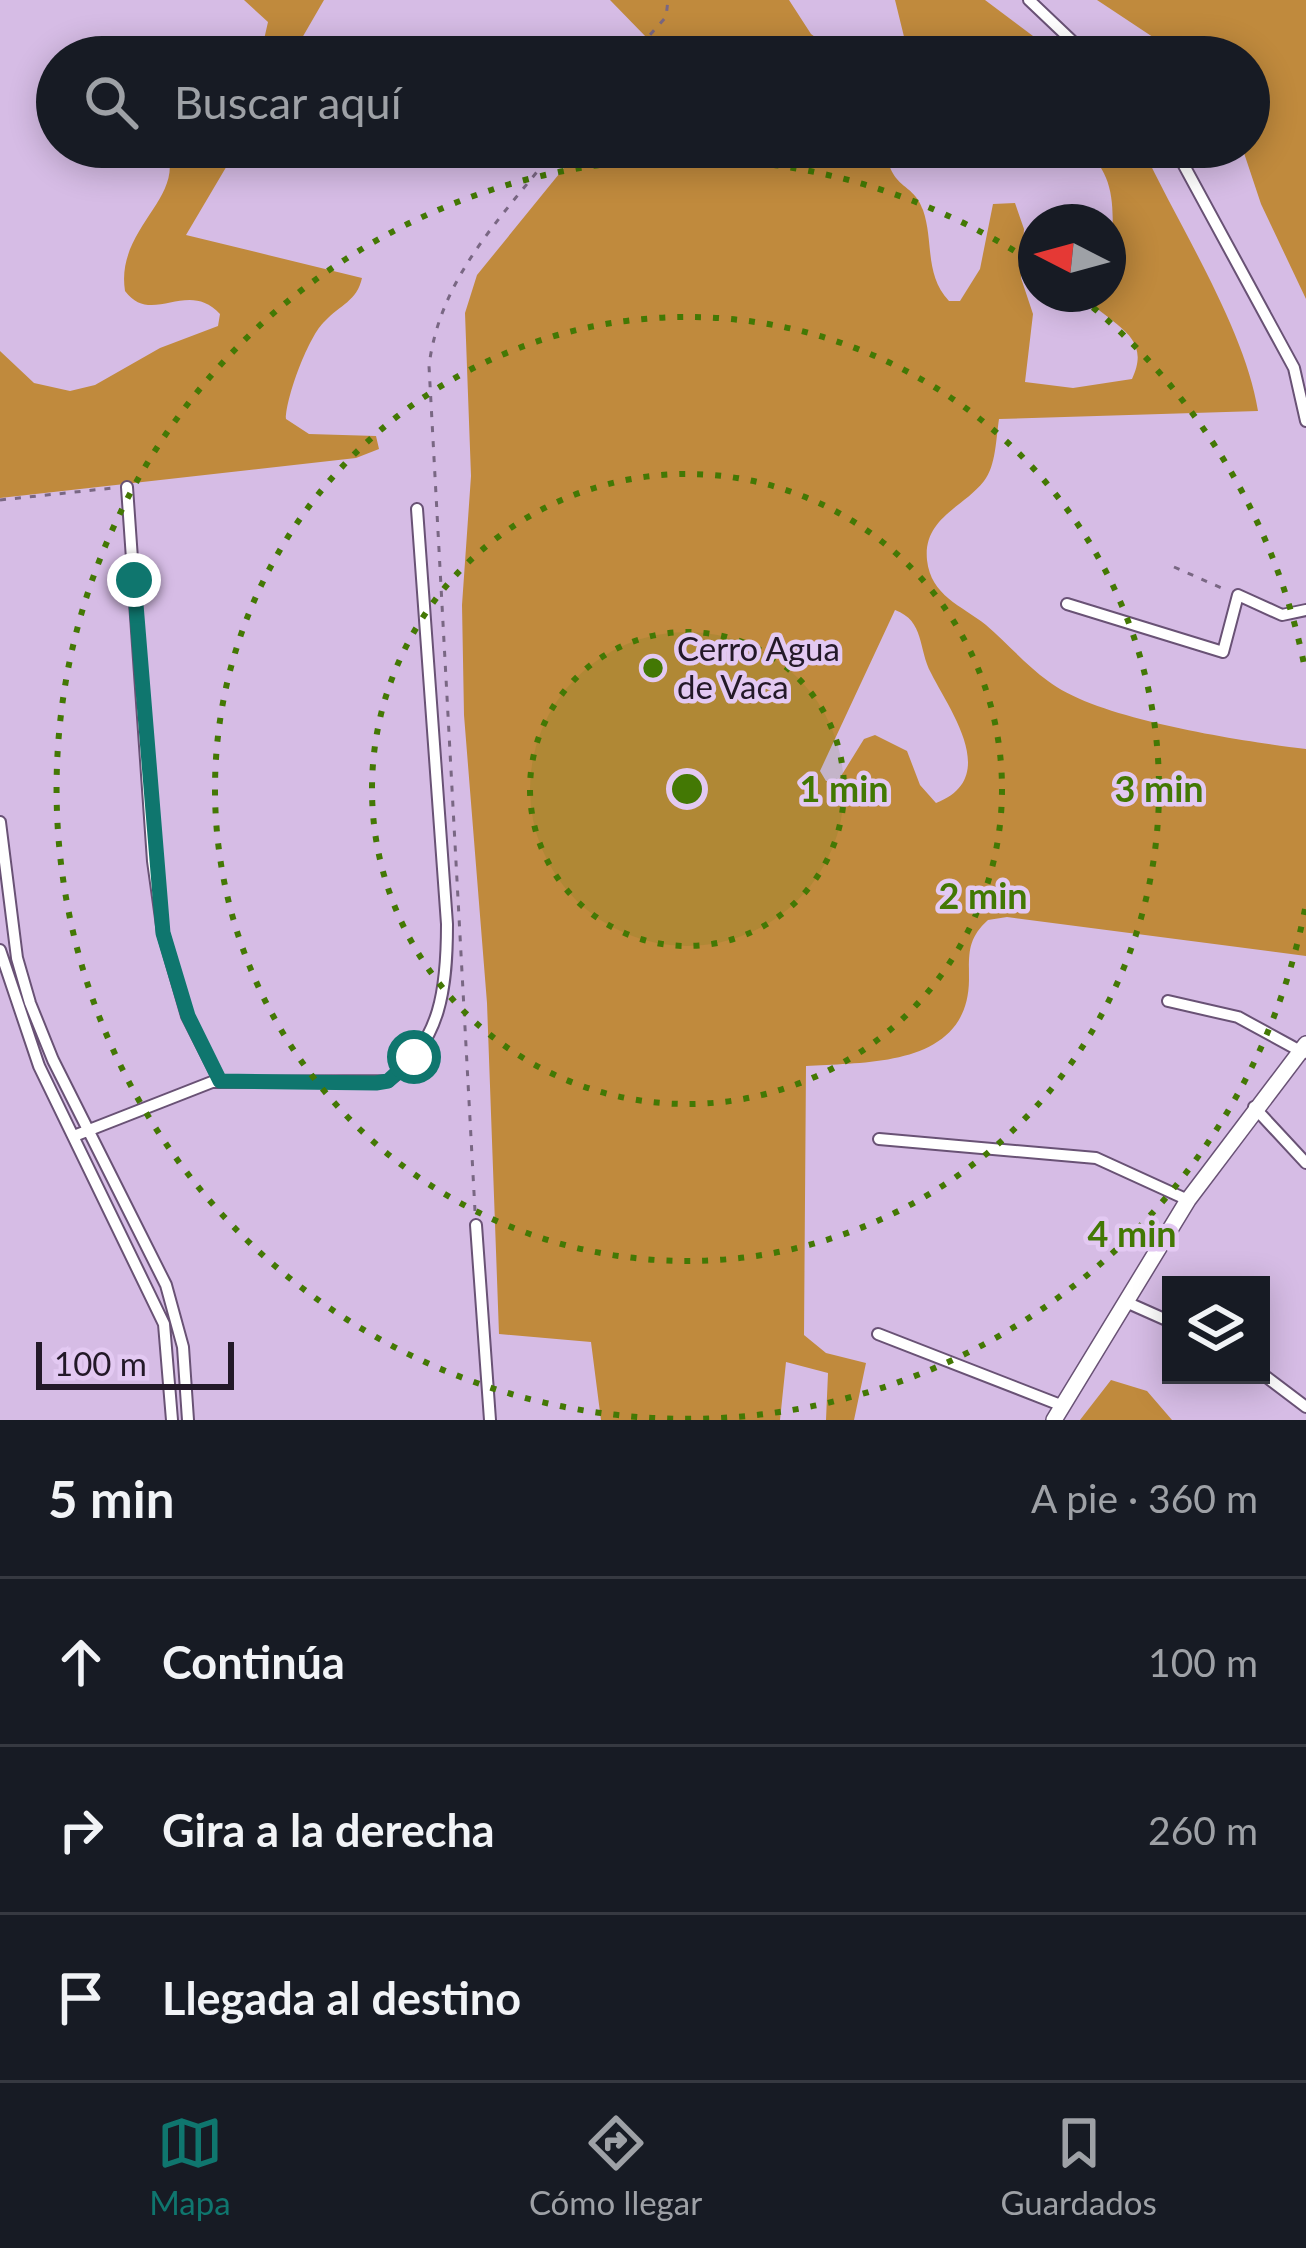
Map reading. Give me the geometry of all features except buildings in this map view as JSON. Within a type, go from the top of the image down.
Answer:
[{"type":"street","points":[[1029,0],[1067,36]]},
{"type":"street","points":[[1185,168],[1294,368],[1306,421]]},
{"type":"street","points":[[127,487],[153,861],[163,933],[188,1016],[220,1081]]},
{"type":"street","points":[[74,1136],[192,1086],[220,1081],[388,1081],[414,1057],[439,1016],[447,990],[447,924],[417,509]]},
{"type":"street","points":[[1066,604],[1223,652],[1238,595],[1282,615],[1306,610]]},
{"type":"street","points":[[0,822],[6,928],[31,1003],[179,1320],[188,1420]]},
{"type":"street","points":[[0,950],[16,1008],[164,1324],[172,1420]]},
{"type":"street","points":[[878,1334],[1058,1413],[1188,1200],[1254,1107],[1304,1050],[1238,1017],[1168,1001]]},
{"type":"street","points":[[1254,1107],[1306,1163]]},
{"type":"street","points":[[879,1139],[1096,1158],[1188,1200]]},
{"type":"street","points":[[476,1225],[490,1420]]},
{"type":"street","points":[[1126,1302],[1162,1318]]},
{"type":"street","points":[[1270,1380],[1306,1407]]},
{"type":"path","points":[[648,36],[666,17],[668,0]]},
{"type":"path","points":[[476,1225],[429,366],[443,302],[460,270],[540,168]]},
{"type":"path","points":[[0,500],[127,487]]},
{"type":"path","points":[[1174,567],[1238,595]]},
{"type":"shaded area","points":[[244,0],[324,0],[303,36],[265,36],[268,22]]},
{"type":"shaded area","points":[[610,0],[789,0],[814,36],[645,36]]},
{"type":"shaded area","points":[[895,0],[985,0],[1033,36],[904,36]]},
{"type":"shaded area","points":[[1097,0],[1306,0],[1306,299],[1249,168],[1270,168],[1270,36],[1151,36]]},
{"type":"shaded area","points":[[169,168],[226,168],[186,235],[362,278],[352,297],[312,339],[294,382],[286,419],[309,434],[376,436],[379,449],[356,458],[0,498],[0,351],[34,383],[70,391],[95,385],[160,348],[218,326],[220,314],[208,304],[183,300],[147,305],[125,291],[130,249],[167,182]]},
{"type":"shaded area","points":[[564,168],[891,168],[923,210],[936,280],[949,301],[960,301],[980,269],[993,204],[1015,203],[1018,312],[1033,314],[1025,382],[1073,388],[1132,379],[1137,351],[1125,331],[1102,312],[1126,312],[1126,204],[1112,204],[1100,168],[1153,168],[1239,346],[1258,411],[999,419],[988,475],[938,524],[927,546],[927,560],[941,591],[1040,675],[1071,695],[1172,727],[1306,749],[1306,956],[1007,917],[988,920],[973,940],[964,1009],[952,1030],[910,1054],[806,1066],[804,1335],[826,1353],[866,1363],[854,1420],[826,1420],[828,1373],[786,1362],[780,1420],[601,1420],[591,1342],[499,1334],[487,1003],[464,715],[462,605],[471,476],[465,313],[477,275]],"holes":[[[895,610],[916,628],[927,664],[965,743],[965,777],[955,792],[936,803],[920,785],[907,751],[875,735],[864,739],[838,781],[826,781],[820,771]]]},
{"type":"shaded area","points":[[1111,1380],[1147,1391],[1172,1420],[1080,1420]]},
{"type":"place","name":"Cerro Agua de Vaca","points":[[653,668]]},
{"type":"route","points":[[134,580],[153,861],[163,933],[188,1016],[220,1081],[376,1083],[388,1081],[414,1057]]}]
